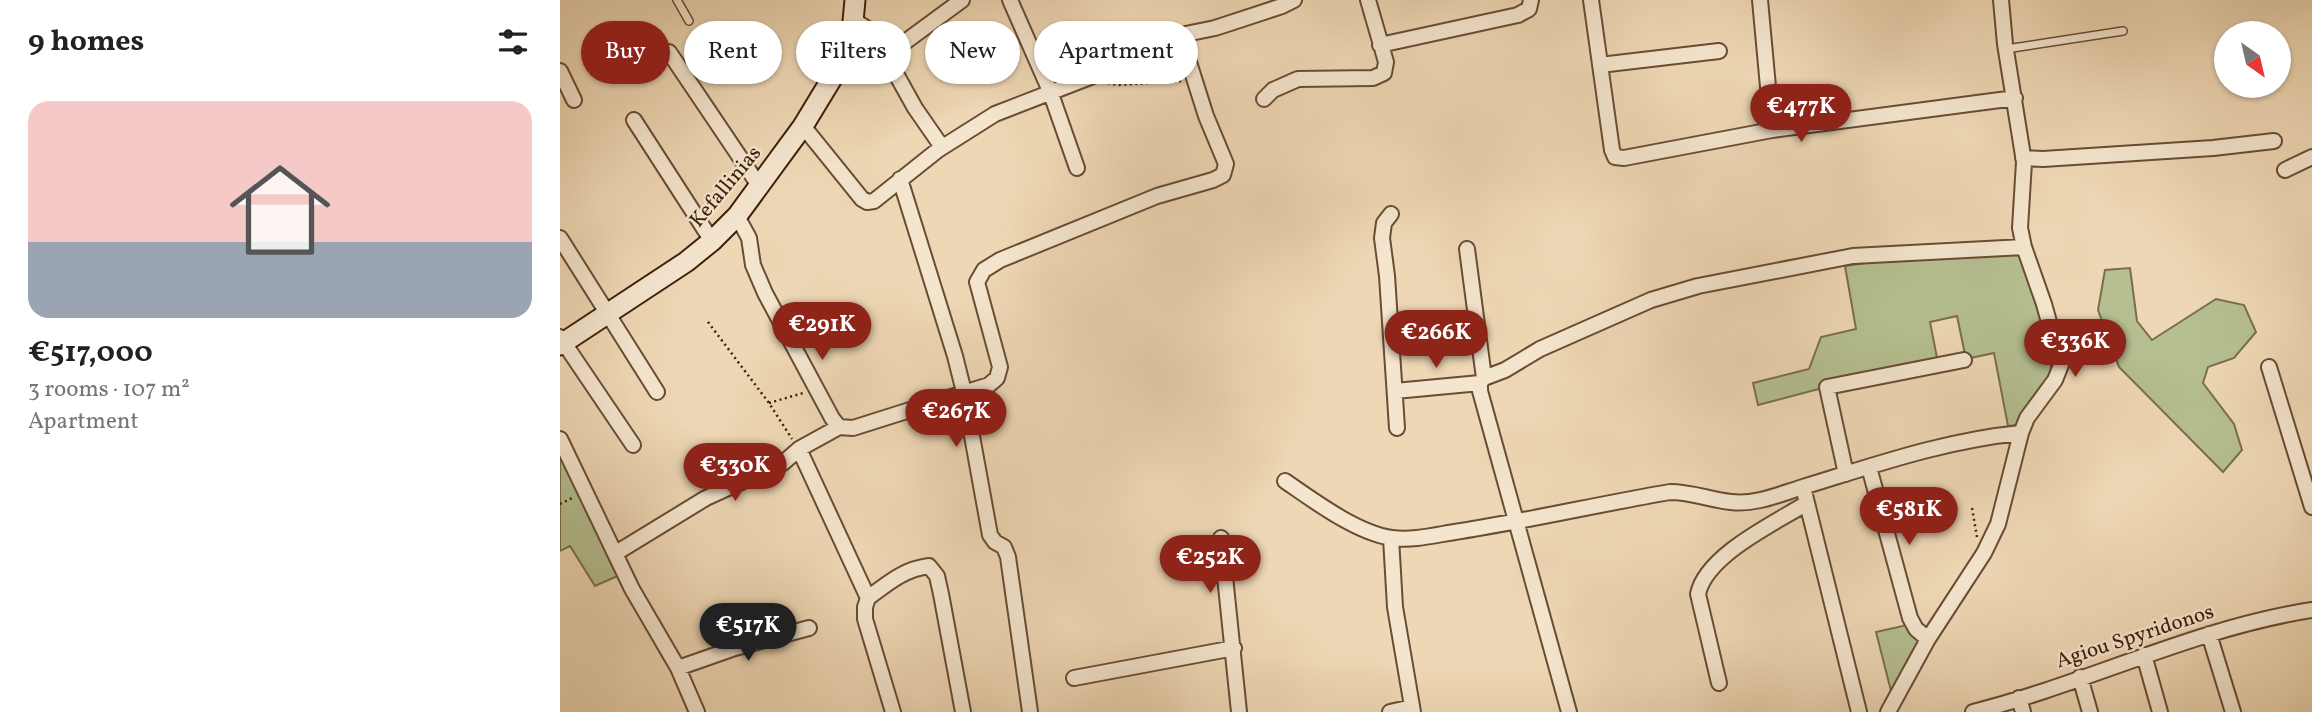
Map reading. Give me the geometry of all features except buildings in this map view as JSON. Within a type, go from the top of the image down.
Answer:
[{"type":"street","name":"Kefallinias","points":[[561,341],[686,262],[737,216],[803,126],[843,58],[854,20],[855,0]]},
{"type":"street","points":[[911,38],[962,0]]},
{"type":"street","points":[[1010,0],[1050,91],[1077,168]]},
{"type":"street","points":[[1198,32],[1294,0]]},
{"type":"street","points":[[1264,99],[1273,90],[1298,79],[1373,78],[1384,73],[1386,62],[1368,0]]},
{"type":"street","points":[[1380,45],[1518,15],[1529,9],[1531,0]]},
{"type":"street","points":[[1591,0],[1615,158],[1772,130],[2015,98]]},
{"type":"street","points":[[1760,0],[1772,130]]},
{"type":"street","points":[[1891,710],[1928,639],[1984,552],[1998,524],[2021,433],[2027,418],[2055,380],[2061,365],[2020,228],[2023,158],[2001,0]]},
{"type":"street","points":[[1600,65],[1719,51]]},
{"type":"street","points":[[670,53],[760,187]]},
{"type":"street","points":[[560,71],[574,100]]},
{"type":"street","points":[[902,84],[942,147]]},
{"type":"street","points":[[803,126],[867,202],[874,201],[942,147],[995,114],[1070,84]]},
{"type":"street","points":[[616,553],[706,498],[783,463],[799,449],[839,427],[853,428],[989,385],[997,378],[1000,367],[977,282],[984,270],[1000,260],[1157,196],[1223,175],[1226,164],[1206,116],[1197,84]]},
{"type":"street","points":[[634,120],[712,241]]},
{"type":"street","points":[[2023,158],[2177,150],[2274,141]]},
{"type":"street","points":[[2285,170],[2312,157]]},
{"type":"street","points":[[900,179],[964,393],[990,535],[1004,547],[1008,557],[1030,712]]},
{"type":"street","points":[[1391,214],[1384,223],[1382,238],[1397,428]]},
{"type":"street","points":[[737,216],[749,238],[753,265],[765,293],[839,427]]},
{"type":"street","points":[[560,237],[657,392]]},
{"type":"street","points":[[1395,391],[1483,381],[1592,324],[1651,300],[1698,286],[1853,256],[2024,247]]},
{"type":"street","points":[[1467,249],[1483,381],[1480,391],[1569,712]]},
{"type":"street","points":[[561,341],[633,445]]},
{"type":"street","points":[[1846,474],[1827,387],[1964,359]]},
{"type":"street","points":[[2269,367],[2312,507]]},
{"type":"street","points":[[1285,481],[1322,507],[1356,525],[1391,538],[1412,538],[1518,522],[1670,492],[1686,492],[1731,502],[1748,502],[1957,443],[2021,433]]},
{"type":"street","points":[[560,439],[636,598],[678,668],[697,712]]},
{"type":"street","points":[[799,449],[868,598]]},
{"type":"street","points":[[1869,467],[1910,618],[1916,629],[1928,639]]},
{"type":"street","points":[[1803,487],[1859,712]]},
{"type":"street","points":[[1719,683],[1698,594],[1700,582],[1719,561],[1744,542],[1807,503]]},
{"type":"street","points":[[1221,538],[1239,712]]},
{"type":"street","points":[[1390,712],[1413,710],[1395,607],[1391,538]]},
{"type":"street","points":[[893,712],[865,619],[865,607],[868,598],[899,575],[915,568],[929,566],[937,576],[941,593],[963,712]]},
{"type":"street","name":"Agiou Spyridonos","points":[[1973,712],[2021,705],[2080,677],[2144,655],[2250,622],[2312,610]]},
{"type":"street","points":[[678,668],[735,648],[809,628]]},
{"type":"street","points":[[2209,634],[2233,712]]},
{"type":"street","points":[[1074,678],[1234,649]]},
{"type":"street","points":[[2144,655],[2160,712]]},
{"type":"street","points":[[2080,677],[2090,712]]},
{"type":"lane","points":[[677,0],[689,21]]},
{"type":"lane","points":[[2006,49],[2123,31]]},
{"type":"path","points":[[1114,84],[1137,84]]},
{"type":"path","points":[[708,322],[769,403],[799,449]]},
{"type":"path","points":[[769,403],[816,389]]},
{"type":"path","points":[[1972,508],[1975,533],[1984,552]]},
{"type":"green space","points":[[2020,254],[2051,351],[2051,371],[2040,393],[2026,407],[2017,425],[2008,426],[1994,353],[1966,359],[1957,316],[1930,322],[1938,363],[1872,375],[1758,405],[1753,383],[1809,369],[1821,337],[1856,329],[1845,266],[1886,260]]},
{"type":"green space","points":[[2130,268],[2137,321],[2152,340],[2216,299],[2244,305],[2256,332],[2234,358],[2208,367],[2203,383],[2234,424],[2242,450],[2223,472],[2119,367],[2098,310],[2105,270]]},
{"type":"green space","points":[[560,451],[620,575],[595,586],[570,546],[560,551]]},
{"type":"green space","points":[[1907,625],[1920,641],[1891,691],[1876,632]]}]
